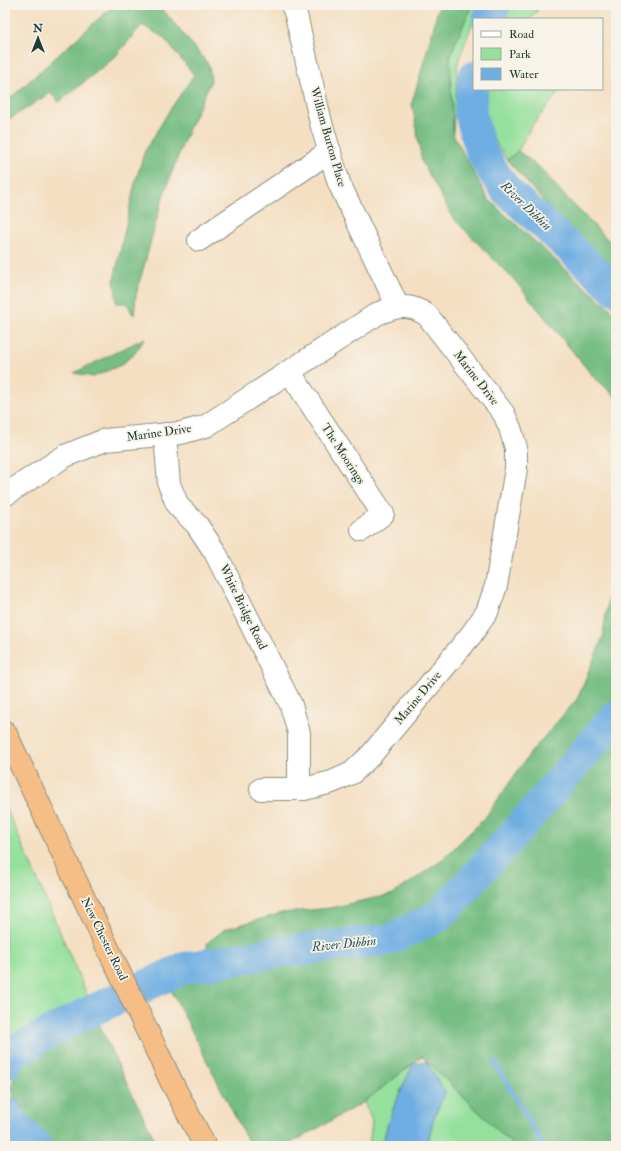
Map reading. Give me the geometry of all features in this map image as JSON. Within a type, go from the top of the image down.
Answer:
[{"type":"highway","name":"New Chester Road","points":[[5,732],[172,1083],[205,1146]]},
{"type":"street","name":"William Burton Place","points":[[292,5],[296,15],[321,123],[339,183],[398,307]]},
{"type":"street","points":[[199,240],[330,151]]},
{"type":"street","name":"Marine Drive","points":[[5,495],[65,456],[105,440],[181,432],[206,426],[377,314],[394,307],[398,307],[412,308],[427,315],[504,414],[516,448],[516,469],[496,586],[487,612],[471,635],[371,755],[352,773],[332,782],[304,789],[261,789]]},
{"type":"street","name":"The Moorings","points":[[289,371],[383,514],[362,530]]},
{"type":"street","name":"White Bridge Road","points":[[165,434],[169,484],[178,506],[197,525],[215,552],[292,705],[299,733],[299,789]]},
{"type":"green space","points":[[114,5],[126,5],[130,10],[132,5],[159,5],[209,65],[211,81],[187,133],[162,200],[136,295],[134,315],[127,303],[117,303],[114,280],[135,183],[144,153],[169,111],[194,75],[163,37],[142,25],[114,58],[59,102],[50,93],[5,122],[5,103]]},
{"type":"green space","points":[[439,5],[472,5],[450,55],[453,134],[488,199],[586,288],[616,313],[616,397],[591,374],[516,282],[454,219],[422,162],[412,103]]},
{"type":"green space","points":[[472,5],[481,5],[474,18],[473,18],[458,62],[453,134],[450,55]]},
{"type":"green space","points":[[508,5],[541,5],[532,18],[502,18]]},
{"type":"green space","points":[[482,90],[554,90],[558,93],[530,128],[518,151],[507,160],[487,127],[482,110]]},
{"type":"green space","points":[[518,151],[540,168],[563,194],[616,248],[616,274],[556,215],[507,160]]},
{"type":"green space","points":[[145,338],[135,353],[121,365],[93,377],[74,373]]},
{"type":"green space","points":[[616,543],[616,1146],[514,1146],[422,1056],[364,1102],[286,1146],[250,1146],[170,988],[208,974],[207,943],[225,929],[282,913],[330,908],[393,894],[441,861],[485,818],[531,752],[577,699],[603,637]]},
{"type":"green space","points":[[5,805],[91,1004],[9,1044],[5,1049]]},
{"type":"green space","points":[[97,1019],[158,1146],[48,1146],[10,1090],[18,1066]]},
{"type":"green space","points":[[426,1061],[514,1146],[427,1146],[434,1117],[445,1092]]},
{"type":"green space","points":[[414,1063],[391,1114],[387,1125],[383,1146],[369,1146],[372,1121],[364,1102]]},
{"type":"green space","points":[[5,1131],[22,1146],[5,1146]]},
{"type":"water","points":[[426,1061],[445,1092],[434,1117],[427,1146],[383,1146],[387,1125],[391,1114],[414,1063]]},
{"type":"waterway","name":"River Dibbin","points":[[488,18],[495,5]]},
{"type":"waterway","name":"River Dibbin","points":[[473,86],[470,111],[481,150],[492,170],[506,190],[616,290]]},
{"type":"waterway","name":"River Dibbin","points":[[5,1064],[13,1052],[87,1013],[184,968],[278,952],[388,940],[439,916],[524,823],[616,716]]},
{"type":"waterway","points":[[494,1061],[543,1146]]},
{"type":"waterway","name":"River Dibbin","points":[[5,1111],[9,1120],[36,1146]]}]
